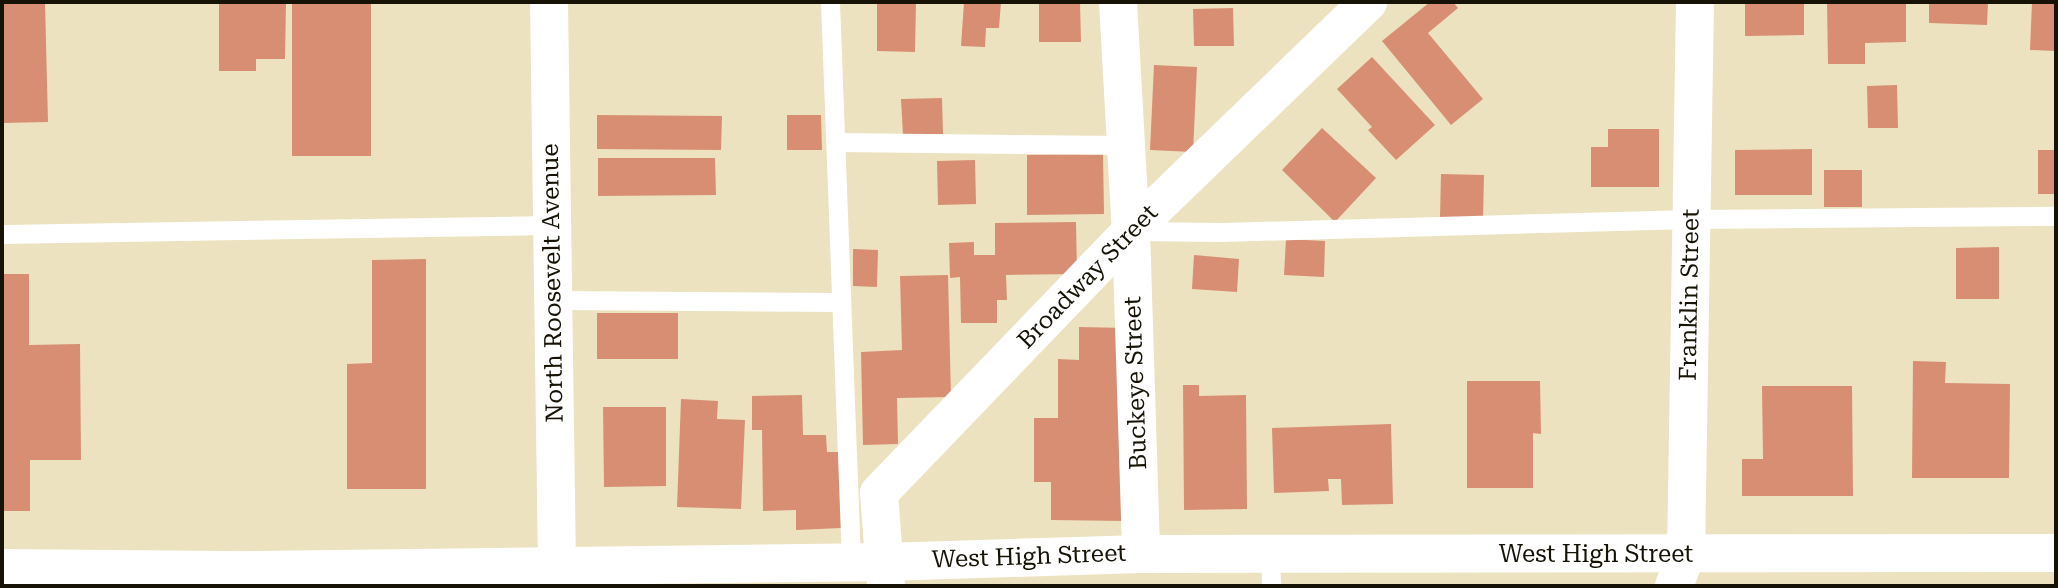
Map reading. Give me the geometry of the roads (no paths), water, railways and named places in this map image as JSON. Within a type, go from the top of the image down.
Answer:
[{"type":"street","name":"North Roosevelt Avenue","points":[[550,2],[557,576]]},
{"type":"street","name":"Buckeye Street","points":[[1118,2],[1131,231],[1141,554]]},
{"type":"street","name":"Broadway Street","points":[[874,570],[879,493],[1131,231],[1368,2]]},
{"type":"street","name":"Franklin Street","points":[[1680,570],[1692,219],[1695,2]]},
{"type":"street","name":"West High Street","points":[[2,568],[185,578],[557,576],[874,570],[1141,554],[1270,570],[1680,570],[2056,554]]},
{"type":"lane","points":[[830,2],[841,302],[874,570]]},
{"type":"lane","points":[[835,142],[1126,145]]},
{"type":"lane","points":[[1131,231],[1222,232],[1692,219],[2056,216]]},
{"type":"lane","points":[[2,234],[552,225]]},
{"type":"lane","points":[[552,300],[841,302]]}]
